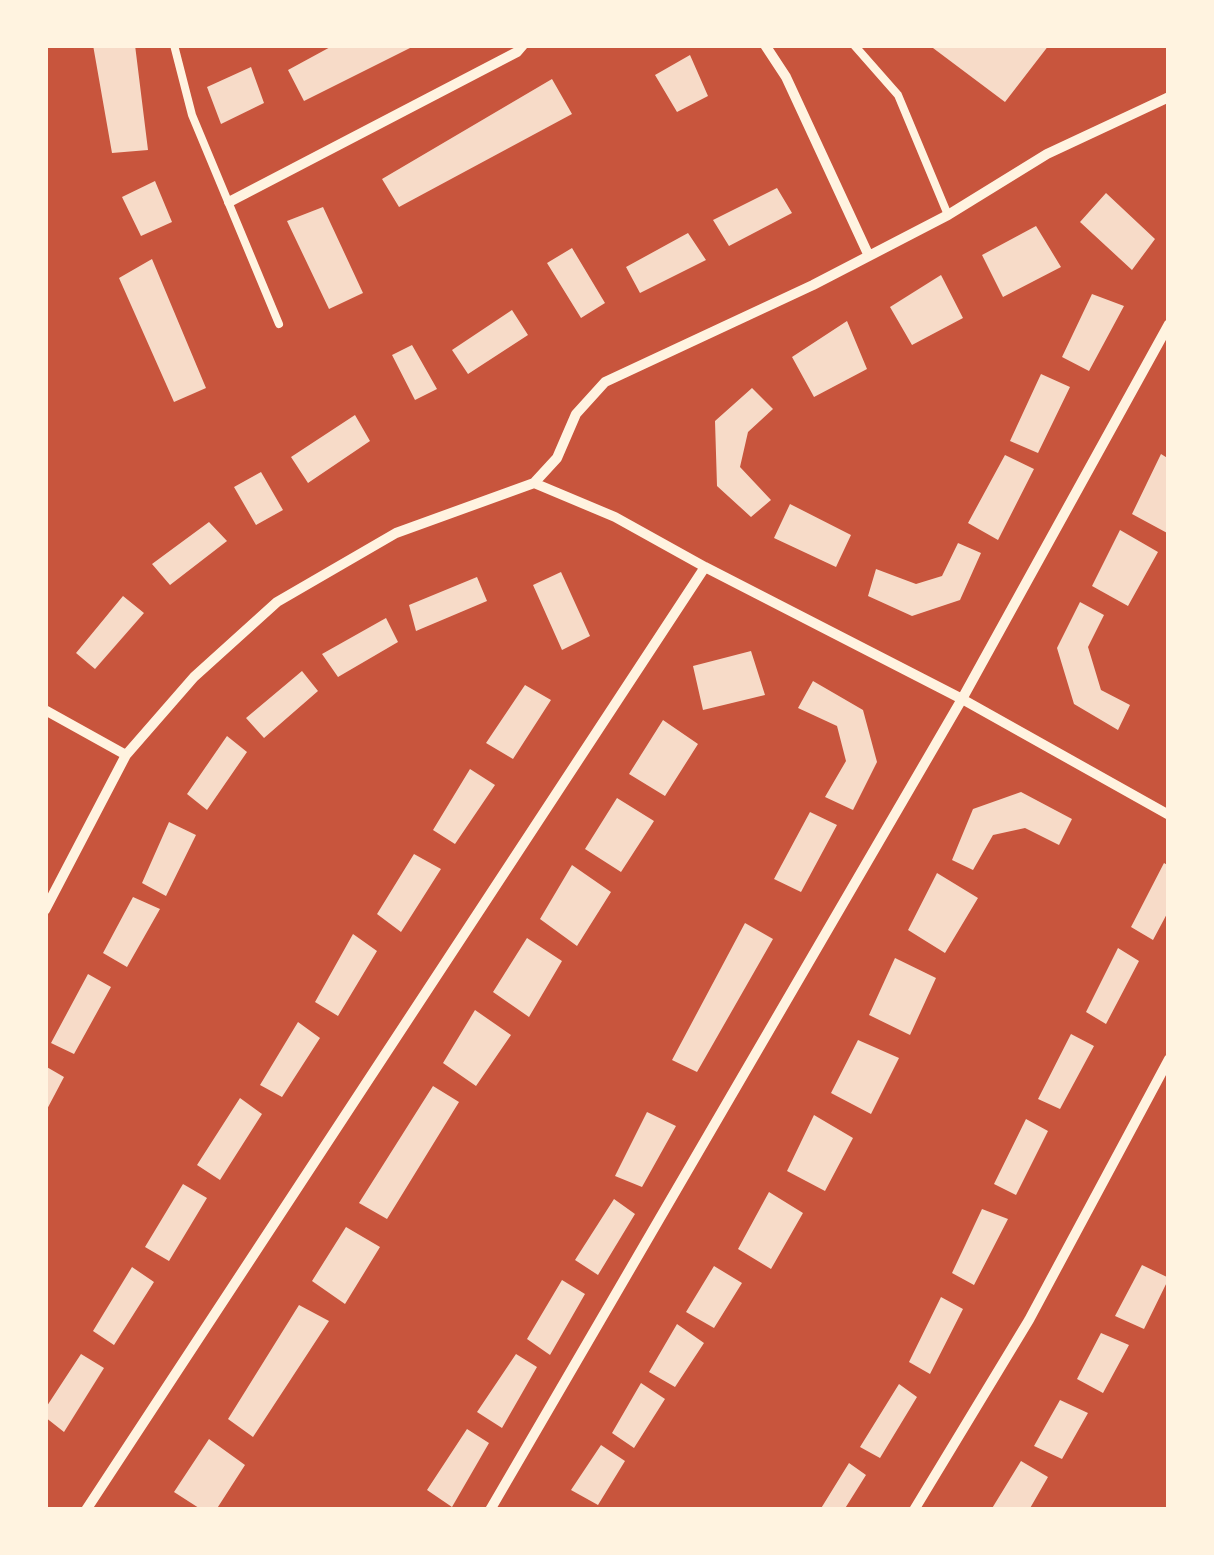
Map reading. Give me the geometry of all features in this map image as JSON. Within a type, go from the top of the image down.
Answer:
[{"type":"street","points":[[229,202],[517,52],[523,45]]},
{"type":"street","points":[[765,45],[786,77],[868,254]]},
{"type":"street","points":[[45,910],[126,754],[194,676],[276,602],[396,534],[534,482],[557,458],[576,414],[604,382],[813,285],[948,215],[1048,154],[1169,97]]},
{"type":"street","points":[[490,1510],[962,699],[1169,324]]},
{"type":"street","points":[[534,482],[615,516],[705,567],[962,699],[1169,816]]},
{"type":"street","points":[[86,1510],[705,567]]},
{"type":"street","points":[[45,710],[126,754]]},
{"type":"street","points":[[914,1510],[1030,1320],[1169,1059]]},
{"type":"lane","points":[[174,45],[192,114],[279,324]]},
{"type":"lane","points":[[854,45],[898,95],[948,215]]},
{"type":"building","points":[[93,45],[135,45],[148,150],[112,153]]},
{"type":"building","points":[[334,45],[416,45],[304,101],[288,70]]},
{"type":"building","points":[[929,45],[1049,45],[1005,102]]},
{"type":"building","points":[[690,55],[708,96],[677,112],[655,75]]},
{"type":"building","points":[[251,67],[264,103],[221,124],[207,87]]},
{"type":"building","points":[[552,79],[572,114],[399,207],[382,179]]},
{"type":"building","points":[[155,181],[172,222],[141,236],[122,197]]},
{"type":"building","points":[[777,188],[792,213],[729,246],[713,220]]},
{"type":"building","points":[[1106,193],[1155,239],[1132,270],[1080,222]]},
{"type":"building","points":[[323,207],[363,293],[329,309],[287,221]]},
{"type":"building","points":[[1036,226],[1061,267],[1003,297],[982,255]]},
{"type":"building","points":[[688,233],[706,260],[640,293],[626,267]]},
{"type":"building","points":[[572,248],[605,303],[581,318],[547,263]]},
{"type":"building","points":[[152,259],[206,388],[174,402],[119,278]]},
{"type":"building","points":[[941,275],[963,318],[912,345],[890,307]]},
{"type":"building","points":[[1092,294],[1124,306],[1089,371],[1062,357]]},
{"type":"building","points":[[512,310],[528,335],[468,374],[452,350]]},
{"type":"building","points":[[847,321],[867,369],[814,397],[792,357]]},
{"type":"building","points":[[412,345],[437,389],[415,400],[392,355]]},
{"type":"building","points":[[1041,374],[1070,387],[1038,453],[1010,441]]},
{"type":"building","points":[[752,388],[773,409],[748,432],[740,467],[771,500],[751,517],[717,486],[715,421]]},
{"type":"building","points":[[355,415],[370,441],[308,483],[291,457]]},
{"type":"building","points":[[1161,454],[1169,459],[1169,534],[1132,514]]},
{"type":"building","points":[[1005,455],[1034,469],[998,540],[968,523]]},
{"type":"building","points":[[261,472],[283,510],[256,525],[234,487]]},
{"type":"building","points":[[790,504],[851,535],[836,567],[774,538]]},
{"type":"building","points":[[209,522],[227,541],[170,585],[152,564]]},
{"type":"building","points":[[1120,530],[1158,552],[1128,606],[1092,586]]},
{"type":"building","points":[[958,543],[981,553],[960,600],[912,616],[868,596],[876,569],[916,584],[942,576]]},
{"type":"building","points":[[561,572],[590,636],[562,650],[533,585]]},
{"type":"building","points":[[477,577],[487,601],[416,631],[409,605]]},
{"type":"building","points":[[123,596],[144,613],[95,669],[76,653]]},
{"type":"building","points":[[1080,602],[1104,615],[1088,647],[1101,690],[1130,705],[1118,730],[1074,704],[1057,648]]},
{"type":"building","points":[[386,618],[398,642],[338,677],[322,654]]},
{"type":"building","points":[[751,651],[765,695],[703,710],[693,666]]},
{"type":"building","points":[[302,671],[318,691],[264,738],[246,718]]},
{"type":"building","points":[[813,681],[863,710],[877,762],[853,810],[825,797],[846,761],[837,726],[798,708]]},
{"type":"building","points":[[525,685],[551,700],[513,759],[486,743]]},
{"type":"building","points":[[663,720],[698,744],[665,796],[629,774]]},
{"type":"building","points":[[227,736],[247,752],[207,810],[187,794]]},
{"type":"building","points":[[470,769],[495,785],[455,844],[433,830]]},
{"type":"building","points":[[1021,792],[1072,819],[1059,845],[1025,828],[993,835],[973,870],[952,860],[973,809]]},
{"type":"building","points":[[617,798],[654,821],[621,872],[585,849]]},
{"type":"building","points":[[810,812],[837,825],[801,892],[774,879]]},
{"type":"building","points":[[169,822],[196,835],[166,896],[142,883]]},
{"type":"building","points":[[414,854],[441,869],[401,932],[377,914]]},
{"type":"building","points":[[1164,863],[1169,866],[1169,910],[1153,940],[1131,927]]},
{"type":"building","points":[[572,865],[611,892],[577,946],[540,919]]},
{"type":"building","points":[[937,873],[978,898],[945,953],[908,930]]},
{"type":"building","points":[[133,897],[160,909],[127,967],[103,953]]},
{"type":"building","points":[[745,923],[773,939],[697,1072],[672,1060]]},
{"type":"building","points":[[353,934],[377,951],[338,1016],[315,1002]]},
{"type":"building","points":[[527,938],[562,961],[529,1017],[493,992]]},
{"type":"building","points":[[1118,948],[1139,961],[1106,1024],[1086,1012]]},
{"type":"building","points":[[895,958],[936,978],[910,1035],[869,1015]]},
{"type":"building","points":[[88,974],[111,987],[74,1054],[51,1043]]},
{"type":"building","points":[[475,1010],[511,1035],[476,1086],[443,1063]]},
{"type":"building","points":[[298,1022],[320,1038],[282,1097],[260,1085]]},
{"type":"building","points":[[1071,1034],[1094,1046],[1060,1109],[1038,1099]]},
{"type":"building","points":[[858,1040],[899,1058],[871,1114],[831,1093]]},
{"type":"building","points":[[45,1066],[64,1077],[45,1113]]},
{"type":"building","points":[[433,1086],[459,1102],[387,1219],[359,1203]]},
{"type":"building","points":[[240,1098],[262,1114],[220,1180],[197,1165]]},
{"type":"building","points":[[647,1112],[676,1126],[642,1187],[615,1176]]},
{"type":"building","points":[[814,1115],[853,1138],[825,1191],[787,1171]]},
{"type":"building","points":[[1026,1119],[1048,1131],[1016,1195],[994,1184]]},
{"type":"building","points":[[183,1184],[207,1198],[169,1261],[145,1247]]},
{"type":"building","points":[[769,1192],[803,1213],[771,1269],[738,1249]]},
{"type":"building","points":[[614,1199],[635,1214],[598,1275],[575,1260]]},
{"type":"building","points":[[982,1209],[1008,1219],[974,1285],[952,1273]]},
{"type":"building","points":[[346,1227],[380,1247],[345,1304],[312,1281]]},
{"type":"building","points":[[1142,1265],[1169,1278],[1144,1329],[1115,1316]]},
{"type":"building","points":[[714,1266],[742,1283],[714,1328],[686,1312]]},
{"type":"building","points":[[132,1267],[154,1282],[114,1345],[93,1331]]},
{"type":"building","points":[[562,1280],[585,1294],[550,1355],[527,1339]]},
{"type":"building","points":[[941,1297],[963,1309],[930,1374],[909,1362]]},
{"type":"building","points":[[299,1305],[329,1321],[253,1437],[228,1419]]},
{"type":"building","points":[[677,1324],[704,1343],[675,1387],[649,1372]]},
{"type":"building","points":[[1101,1333],[1129,1345],[1103,1393],[1077,1379]]},
{"type":"building","points":[[81,1354],[104,1368],[64,1432],[45,1417],[45,1409]]},
{"type":"building","points":[[516,1354],[537,1367],[502,1428],[477,1412]]},
{"type":"building","points":[[641,1383],[665,1399],[634,1448],[612,1433]]},
{"type":"building","points":[[899,1384],[917,1397],[880,1458],[860,1447]]},
{"type":"building","points":[[1060,1400],[1088,1413],[1062,1459],[1034,1446]]},
{"type":"building","points":[[467,1429],[489,1443],[452,1507],[427,1490]]},
{"type":"building","points":[[209,1439],[245,1465],[216,1510],[202,1510],[174,1492]]},
{"type":"building","points":[[601,1445],[625,1461],[598,1505],[571,1490]]},
{"type":"building","points":[[1021,1461],[1048,1477],[1029,1510],[991,1510]]},
{"type":"building","points":[[849,1463],[866,1475],[844,1510],[820,1510]]}]
